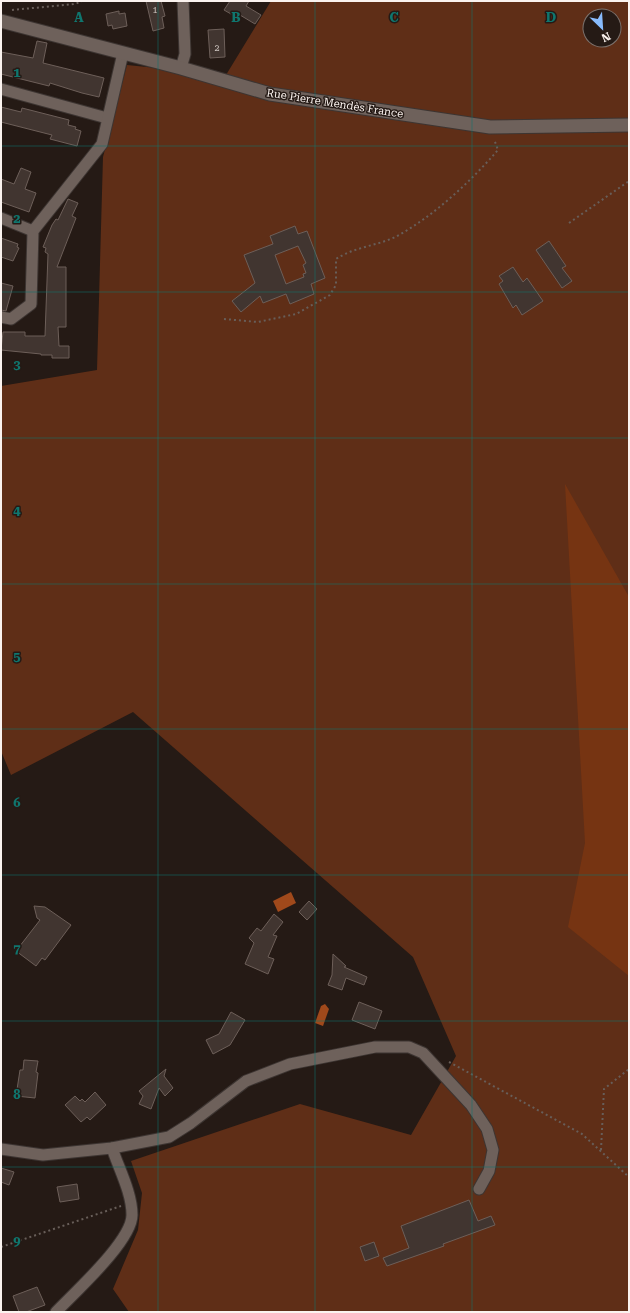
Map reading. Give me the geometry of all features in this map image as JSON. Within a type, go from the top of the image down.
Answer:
[{"type":"street","points":[[181,68],[185,54],[183,1]]},
{"type":"street","name":"Rue Pierre Mendès France","points":[[1,21],[181,68],[270,94],[490,127],[629,125]]},
{"type":"street","points":[[1,317],[10,319],[31,304],[33,232],[102,144],[123,53]]},
{"type":"street","points":[[1,89],[108,118]]},
{"type":"street","points":[[1,218],[33,232]]},
{"type":"street","points":[[1,1149],[43,1155],[112,1148],[168,1137],[191,1123],[246,1081],[290,1064],[375,1047],[409,1047],[423,1053],[471,1105],[487,1129],[493,1150],[489,1171],[479,1189]]},
{"type":"street","points":[[56,1312],[105,1262],[128,1231],[132,1217],[131,1202],[112,1148]]},
{"type":"path","points":[[12,10],[75,4],[82,1]]},
{"type":"path","points":[[224,319],[258,322],[296,314],[330,295],[336,285],[336,259],[348,251],[397,236],[431,214],[486,164],[498,150],[490,127]]},
{"type":"path","points":[[569,223],[629,181]]},
{"type":"path","points":[[443,1059],[582,1134],[629,1177]]},
{"type":"path","points":[[601,1151],[604,1089],[629,1070]]},
{"type":"path","points":[[1,1247],[131,1202]]},
{"type":"shaded area","points":[[271,1],[629,1],[629,1312],[129,1312],[113,1289],[138,1230],[142,1193],[131,1161],[300,1104],[411,1135],[456,1056],[413,957],[133,712],[11,775],[1,751],[1,386],[97,370],[103,157],[127,65],[226,75]]},
{"type":"shaded area","points":[[565,484],[629,597],[629,976],[568,927],[585,843]]},
{"type":"shaded area","points":[[291,892],[296,903],[278,912],[273,901]]},
{"type":"shaded area","points":[[325,1004],[329,1009],[323,1026],[315,1023],[321,1006]]},
{"type":"building","points":[[146,1],[161,1],[165,16],[162,17],[164,28],[153,31]]},
{"type":"building","points":[[230,1],[249,1],[246,6],[261,15],[255,24],[240,15],[238,18],[224,10]]},
{"type":"building","points":[[119,11],[119,14],[125,13],[127,26],[113,29],[112,25],[108,26],[106,14]]},
{"type":"building","points":[[224,29],[225,57],[210,58],[208,30]]},
{"type":"building","points":[[37,41],[47,43],[43,63],[104,78],[99,97],[50,83],[49,86],[1,74],[1,52],[33,58]]},
{"type":"building","points":[[1,107],[21,112],[22,108],[69,120],[68,125],[76,127],[75,129],[81,131],[77,146],[50,139],[52,135],[1,122]]},
{"type":"building","points":[[21,168],[31,172],[25,189],[36,193],[29,212],[1,202],[1,179],[14,184]]},
{"type":"building","points":[[68,199],[78,203],[72,216],[76,218],[57,267],[66,267],[66,327],[58,327],[59,346],[69,346],[69,358],[52,358],[52,355],[1,350],[3,332],[25,332],[25,336],[45,336],[48,254],[45,252],[46,248],[43,247],[52,225],[56,219],[58,220]]},
{"type":"building","points":[[295,226],[298,234],[307,231],[325,278],[311,284],[314,294],[290,304],[286,294],[263,303],[260,296],[241,312],[232,301],[255,283],[244,255],[273,244],[270,236]],"holes":[[[298,246],[306,263],[303,265],[306,273],[303,274],[304,277],[286,284],[275,255]]]},
{"type":"building","points":[[1,238],[18,244],[17,247],[19,248],[13,261],[1,257]]},
{"type":"building","points":[[549,241],[566,266],[562,268],[572,281],[562,288],[536,250]]},
{"type":"building","points":[[513,267],[523,282],[527,278],[543,301],[522,315],[516,305],[513,308],[499,284],[503,281],[499,276]]},
{"type":"building","points":[[1,283],[13,286],[6,311],[1,310]]},
{"type":"building","points":[[309,901],[317,909],[307,920],[299,912]]},
{"type":"building","points":[[34,906],[45,907],[71,925],[45,960],[42,958],[36,966],[16,951],[40,920],[37,918]]},
{"type":"building","points":[[274,914],[283,922],[273,935],[277,936],[268,957],[274,959],[268,974],[245,964],[254,943],[249,938],[257,928],[261,931]]},
{"type":"building","points":[[333,954],[346,966],[344,967],[367,977],[364,985],[346,978],[342,990],[328,985],[332,975]]},
{"type":"building","points":[[359,1002],[382,1011],[375,1029],[352,1020]]},
{"type":"building","points":[[231,1012],[245,1020],[230,1045],[213,1054],[206,1040],[219,1034]]},
{"type":"building","points":[[24,1060],[38,1061],[35,1098],[16,1096],[20,1070],[23,1070]]},
{"type":"building","points":[[166,1069],[164,1076],[173,1088],[165,1096],[159,1088],[151,1109],[139,1104],[143,1096],[139,1091]]},
{"type":"building","points":[[95,1092],[106,1105],[90,1120],[87,1117],[81,1122],[65,1105],[75,1096],[80,1101],[82,1099],[85,1102]]},
{"type":"building","points":[[1,1168],[14,1172],[9,1185],[1,1182]]},
{"type":"building","points":[[77,1184],[79,1199],[60,1202],[57,1187]]},
{"type":"building","points":[[469,1200],[478,1221],[491,1216],[495,1225],[443,1244],[444,1246],[387,1266],[383,1258],[409,1248],[401,1226]]},
{"type":"building","points":[[374,1242],[379,1256],[365,1261],[360,1247]]},
{"type":"building","points":[[37,1287],[45,1305],[26,1312],[19,1312],[13,1296]]}]
